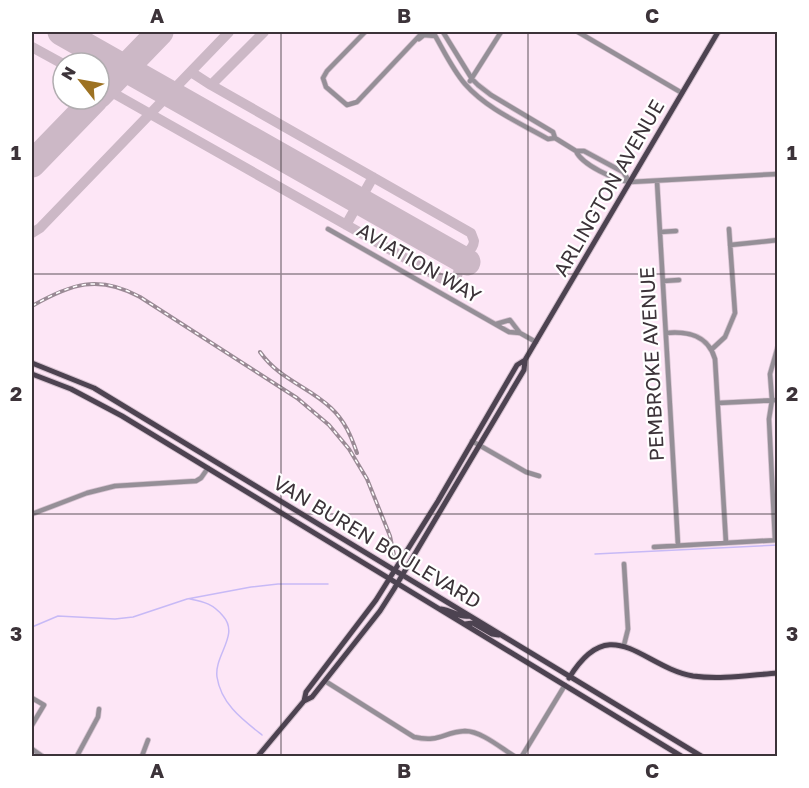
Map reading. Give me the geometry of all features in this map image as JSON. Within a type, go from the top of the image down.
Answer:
[{"type":"main road","name":"ARLINGTON AVENUE","points":[[258,756],[304,701],[312,697],[374,619],[398,584],[524,370],[525,360],[718,32]]},
{"type":"main road","name":"ARLINGTON AVENUE","points":[[304,701],[306,692],[334,657],[396,569],[517,365],[525,360]]},
{"type":"main road","name":"VAN BUREN BOULEVARD","points":[[32,363],[94,388],[701,756]]},
{"type":"main road","name":"VAN BUREN BOULEVARD","points":[[32,374],[88,397],[681,756]]},
{"type":"main road","points":[[440,609],[450,610],[464,617],[470,616]]},
{"type":"main road","points":[[465,624],[473,623],[492,634],[503,636]]},
{"type":"main road","points":[[565,685],[582,659],[595,650],[606,646],[624,645],[668,668],[694,676],[777,674]]},
{"type":"main road","points":[[325,681],[322,676],[334,657]]},
{"type":"main road","points":[[671,750],[676,742]]},
{"type":"street","points":[[365,32],[323,78],[326,87],[347,105],[357,102],[423,32]]},
{"type":"street","points":[[443,32],[472,79],[491,95],[553,132],[555,138],[576,151],[584,151],[623,172],[630,182]]},
{"type":"street","points":[[466,85],[501,32]]},
{"type":"street","points":[[578,32],[682,93]]},
{"type":"street","points":[[408,49],[424,35],[434,34],[466,85],[503,113],[548,139],[555,138]]},
{"type":"street","points":[[576,151],[579,158],[618,181],[777,174]]},
{"type":"street","name":"PEMBROKE AVENUE","points":[[657,181],[678,545]]},
{"type":"street","name":"AVIATION WAY","points":[[328,229],[509,332],[520,333]]},
{"type":"street","points":[[712,349],[725,337],[735,313],[729,229]]},
{"type":"street","points":[[660,232],[676,231]]},
{"type":"street","points":[[730,245],[777,240]]},
{"type":"street","points":[[663,281],[679,280]]},
{"type":"street","name":"AVIATION WAY","points":[[496,324],[510,320],[520,333],[536,342]]},
{"type":"street","points":[[666,333],[693,334],[704,340],[712,349],[716,359],[726,543]]},
{"type":"street","points":[[654,547],[776,540],[770,419],[775,400],[770,374],[777,346]]},
{"type":"street","points":[[718,403],[775,400]]},
{"type":"street","points":[[472,441],[526,472],[539,476]]},
{"type":"street","points":[[32,514],[87,493],[115,486],[196,481],[208,468]]},
{"type":"street","points":[[624,564],[628,629],[624,645]]},
{"type":"street","points":[[325,681],[414,736],[428,740],[466,731],[478,734],[514,756]]},
{"type":"street","points":[[522,756],[565,685]]},
{"type":"street","points":[[32,698],[44,705],[32,726]]},
{"type":"street","points":[[77,756],[98,717],[99,710]]},
{"type":"street","points":[[142,756],[148,740]]},
{"type":"street","points":[[32,749],[42,756]]},
{"type":"waterway","points":[[595,554],[778,545]]},
{"type":"waterway","points":[[32,627],[58,616],[115,619],[133,617],[187,599],[251,587],[278,584],[328,584]]},
{"type":"waterway","points":[[190,599],[212,606],[228,623],[228,638],[217,669],[219,687],[234,710],[262,735]]},
{"type":"taxiway","points":[[32,233],[40,228],[229,32]]},
{"type":"taxiway","points":[[211,85],[264,32]]},
{"type":"taxiway","points":[[32,47],[51,57]]},
{"type":"taxiway","points":[[111,92],[442,279],[448,280],[457,276],[460,266],[454,254],[472,248],[474,241],[471,233],[191,72]]},
{"type":"taxiway","points":[[346,225],[373,177]]},
{"type":"runway","points":[[61,32],[467,262]]},
{"type":"runway","points":[[111,83],[160,32]]},
{"type":"runway","points":[[32,164],[83,111]]},
{"type":"railway","points":[[32,306],[72,287],[98,284],[125,290],[140,297],[297,398],[329,425],[349,449],[367,479],[390,536],[394,555]]},
{"type":"railway","points":[[260,352],[276,369],[322,400],[336,413],[347,429],[357,453]]}]
